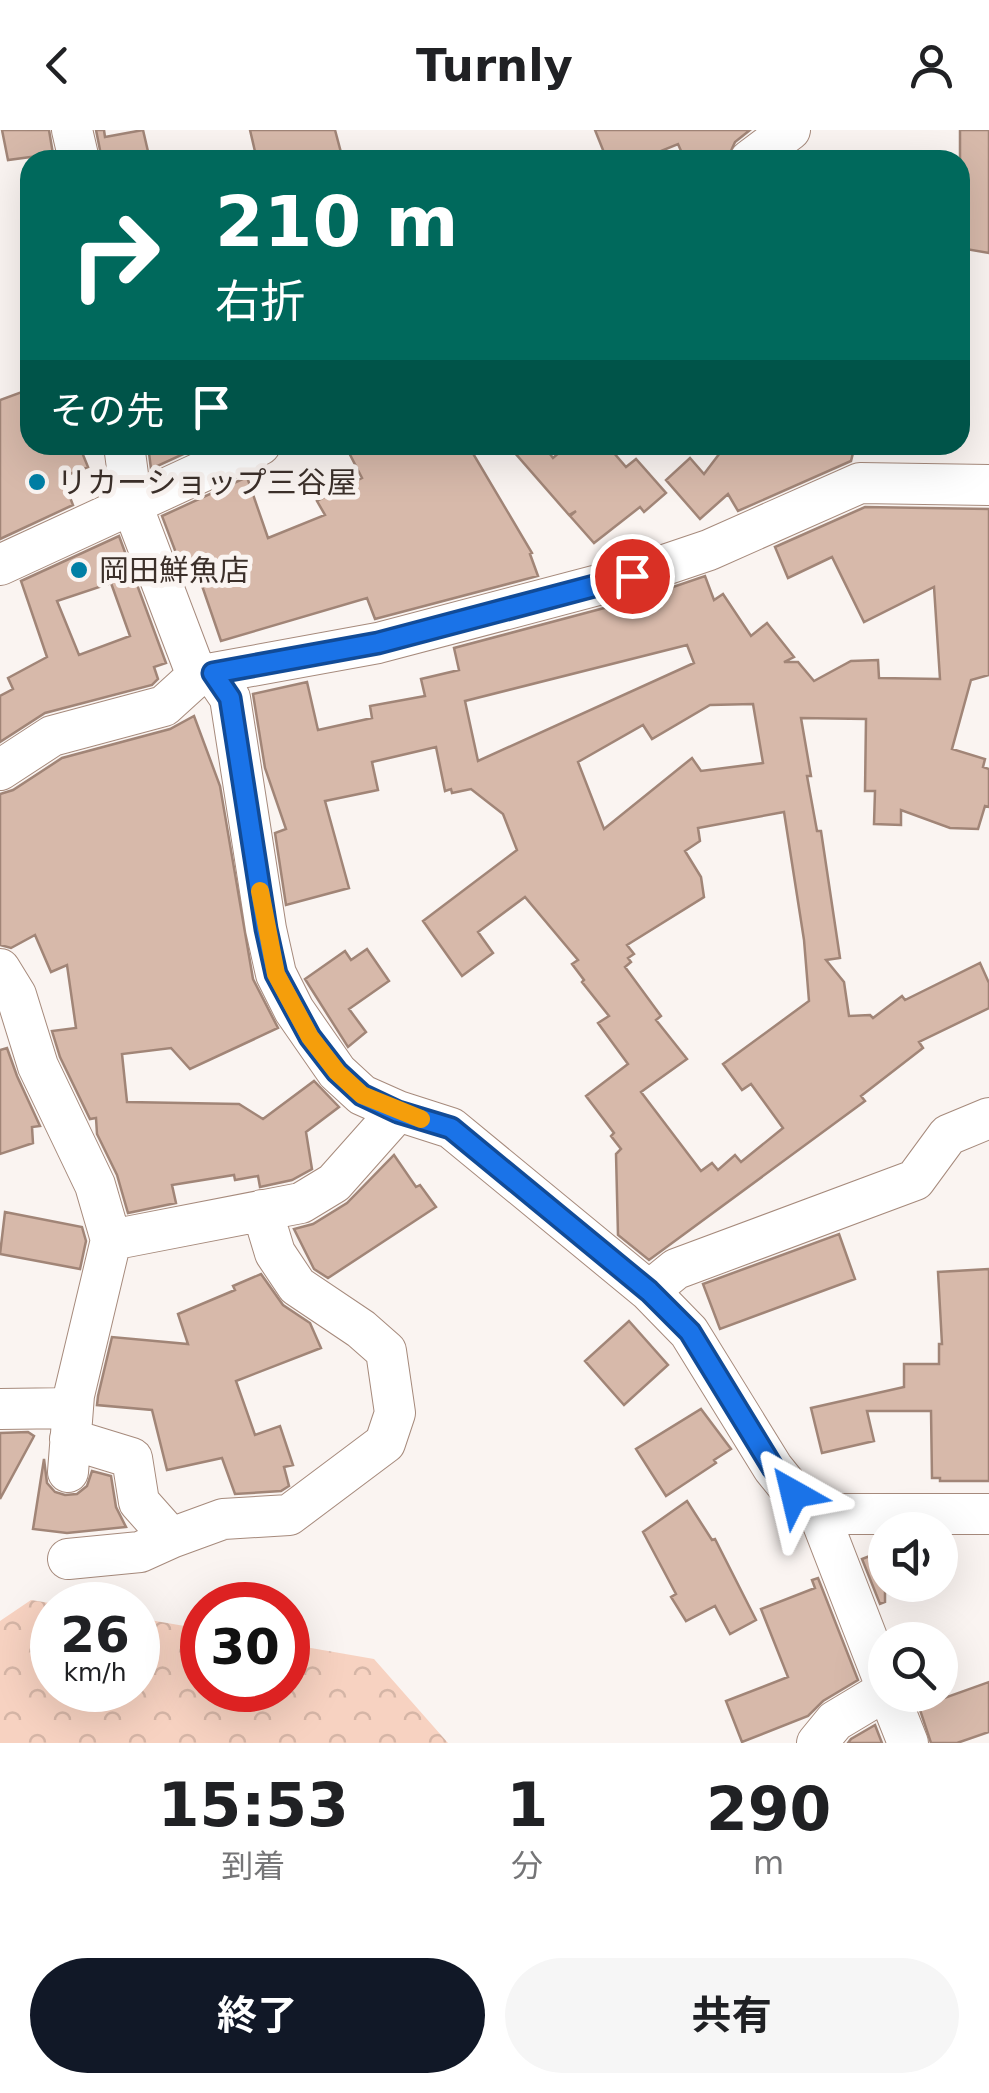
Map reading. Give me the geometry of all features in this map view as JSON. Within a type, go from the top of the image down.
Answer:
[{"type":"street","points":[[763,150],[790,130]]},
{"type":"street","points":[[125,455],[132,505],[205,675],[230,698],[266,929],[276,974],[294,1010],[337,1072],[362,1095],[398,1112],[451,1128],[649,1291],[690,1332],[773,1468],[794,1494],[819,1514],[868,1643]]},
{"type":"street","points":[[0,565],[239,455]]},
{"type":"street","points":[[0,770],[52,736],[164,706],[205,675],[378,643],[632,576],[709,550],[860,483],[989,485]]},
{"type":"street","points":[[0,968],[16,995],[38,1066],[96,1185],[110,1240],[70,1440]]},
{"type":"street","points":[[110,1240],[301,1203],[334,1183],[398,1112]]},
{"type":"street","points":[[649,1291],[676,1269],[916,1180],[948,1135],[989,1118]]},
{"type":"street","points":[[68,1559],[140,1552],[224,1519],[289,1515],[385,1443],[395,1413],[386,1351],[361,1329],[297,1286],[275,1254],[262,1210]]},
{"type":"street","points":[[0,1408],[70,1440],[132,1458],[139,1502],[171,1538]]},
{"type":"street","points":[[819,1514],[989,1514]]},
{"type":"street","points":[[817,1743],[835,1722],[868,1701]]},
{"type":"street","points":[[895,1712],[908,1743]]},
{"type":"green space","points":[[30,1601],[30,1712],[160,1712],[160,1622],[180,1625],[180,1712],[310,1712],[310,1648],[374,1659],[448,1743],[0,1743],[0,1621]]},
{"type":"building","points":[[2,130],[49,130],[52,150],[20,150],[20,158],[8,160]]},
{"type":"building","points":[[96,130],[104,130],[105,137],[143,130],[148,150],[100,150]]},
{"type":"building","points":[[250,130],[335,130],[340,150],[255,150]]},
{"type":"building","points":[[595,130],[750,130],[731,150],[681,150],[678,144],[663,150],[603,150]]},
{"type":"building","points":[[960,130],[989,130],[989,253],[970,250],[970,150],[960,150]]},
{"type":"building","points":[[20,393],[20,455],[83,455],[88,467],[62,477],[73,505],[0,539],[0,400]]},
{"type":"building","points":[[149,455],[181,455],[151,469]]},
{"type":"building","points":[[350,455],[474,455],[532,553],[538,576],[375,619],[367,598],[221,641],[199,577],[187,582],[162,516],[247,477],[268,538],[325,515],[317,501],[362,478]]},
{"type":"building","points":[[517,455],[553,458],[616,455],[626,467],[636,459],[666,493],[644,512],[640,507],[594,543],[570,516],[576,511],[569,515]]},
{"type":"building","points":[[718,455],[852,455],[851,461],[738,511],[728,494],[700,519],[666,480],[690,458],[704,474]]},
{"type":"building","points":[[865,507],[989,509],[989,675],[971,680],[952,749],[985,759],[983,767],[989,769],[989,807],[985,806],[978,829],[950,828],[901,810],[901,825],[874,824],[875,791],[865,791],[866,719],[801,718],[811,776],[807,776],[817,831],[821,831],[840,958],[826,960],[844,982],[849,1016],[873,1018],[902,996],[905,1000],[980,963],[989,983],[989,1008],[919,1042],[923,1048],[861,1096],[865,1101],[649,1260],[618,1235],[616,1154],[621,1149],[586,1096],[628,1064],[598,1023],[609,1016],[572,964],[578,960],[525,897],[478,932],[493,953],[462,976],[423,921],[517,850],[503,814],[471,789],[445,791],[436,747],[372,762],[378,790],[325,801],[349,888],[286,905],[275,833],[286,829],[265,768],[253,694],[307,682],[318,730],[372,718],[370,706],[425,696],[421,679],[459,670],[454,648],[638,599],[705,576],[714,600],[723,594],[751,636],[767,623],[794,657],[784,662],[798,662],[814,681],[851,661],[878,660],[879,678],[940,679],[934,587],[864,622],[832,557],[788,578],[775,547]],"holes":[[[687,645],[694,663],[478,761],[465,701]],[[753,704],[763,763],[701,771],[692,758],[604,829],[578,762],[643,725],[652,739],[710,705]],[[784,812],[804,940],[809,1001],[723,1064],[742,1090],[751,1084],[783,1128],[741,1162],[735,1155],[718,1170],[712,1163],[701,1171],[641,1092],[687,1059],[656,1020],[661,1016],[625,967],[634,954],[627,945],[704,897],[701,877],[685,851],[700,841],[698,828]]]},
{"type":"building","points":[[119,536],[166,663],[154,667],[158,679],[152,685],[45,713],[0,742],[0,696],[13,689],[8,678],[47,657],[21,581]],"holes":[[[111,583],[130,636],[79,655],[57,601]]]},
{"type":"building","points":[[194,716],[220,786],[253,979],[278,1028],[190,1069],[171,1048],[122,1054],[127,1102],[239,1104],[263,1119],[314,1081],[339,1107],[306,1132],[312,1169],[292,1180],[260,1187],[258,1176],[235,1180],[234,1175],[172,1185],[176,1203],[128,1213],[117,1175],[97,1134],[96,1118],[90,1119],[52,1031],[76,1028],[67,965],[51,972],[35,935],[11,948],[0,945],[0,794],[13,790],[62,758],[170,729]]},
{"type":"building","points":[[367,949],[389,981],[349,1009],[366,1032],[348,1047],[305,979],[345,951],[351,960]]},
{"type":"building","points":[[7,1048],[40,1126],[32,1127],[33,1143],[0,1154],[0,1050]]},
{"type":"building","points":[[394,1155],[436,1207],[328,1278],[314,1269],[294,1229],[313,1224],[347,1203]]},
{"type":"building","points":[[5,1212],[82,1227],[86,1241],[80,1269],[0,1254]]},
{"type":"building","points":[[839,1234],[855,1279],[720,1329],[703,1284]]},
{"type":"building","points":[[989,1269],[989,1481],[932,1478],[931,1411],[867,1411],[874,1441],[822,1453],[811,1408],[904,1387],[904,1364],[939,1364],[942,1344],[938,1272]]},
{"type":"building","points":[[261,1274],[283,1305],[310,1323],[321,1348],[236,1381],[255,1435],[280,1426],[293,1465],[284,1467],[289,1486],[281,1491],[235,1494],[222,1458],[167,1470],[152,1410],[97,1405],[98,1396],[112,1337],[188,1344],[178,1314],[235,1290],[233,1286]]},
{"type":"building","points":[[629,1321],[668,1365],[624,1405],[585,1361]]},
{"type":"building","points":[[701,1409],[731,1449],[666,1496],[636,1449]]},
{"type":"building","points":[[28,1432],[34,1436],[0,1499],[0,1433]]},
{"type":"building","points":[[44,1459],[47,1483],[55,1492],[65,1495],[77,1494],[87,1486],[92,1471],[111,1476],[116,1507],[126,1527],[67,1533],[33,1529]]},
{"type":"building","points":[[687,1501],[712,1540],[715,1539],[756,1620],[730,1634],[715,1606],[686,1621],[671,1597],[676,1594],[643,1532]]},
{"type":"building","points":[[818,1578],[858,1680],[823,1701],[808,1716],[742,1742],[726,1701],[788,1677],[761,1609],[815,1588],[812,1580]]},
{"type":"building","points":[[989,1682],[989,1732],[957,1743],[931,1743],[921,1712],[958,1712],[958,1693]]},
{"type":"building","points":[[875,1725],[882,1743],[848,1743],[851,1739]]},
{"type":"slow traffic","points":[[260,891],[276,974],[310,1037],[337,1072],[362,1095],[421,1119]]},
{"type":"place","name":"リカーショップ三谷屋","points":[[37,482]]},
{"type":"place","name":"岡田鮮魚店","points":[[79,570]]},
{"type":"route","points":[[632,576],[378,643],[213,673],[230,698],[276,974],[310,1037],[337,1072],[362,1095],[398,1112],[451,1128],[649,1291],[690,1332],[773,1468],[794,1494]]}]
